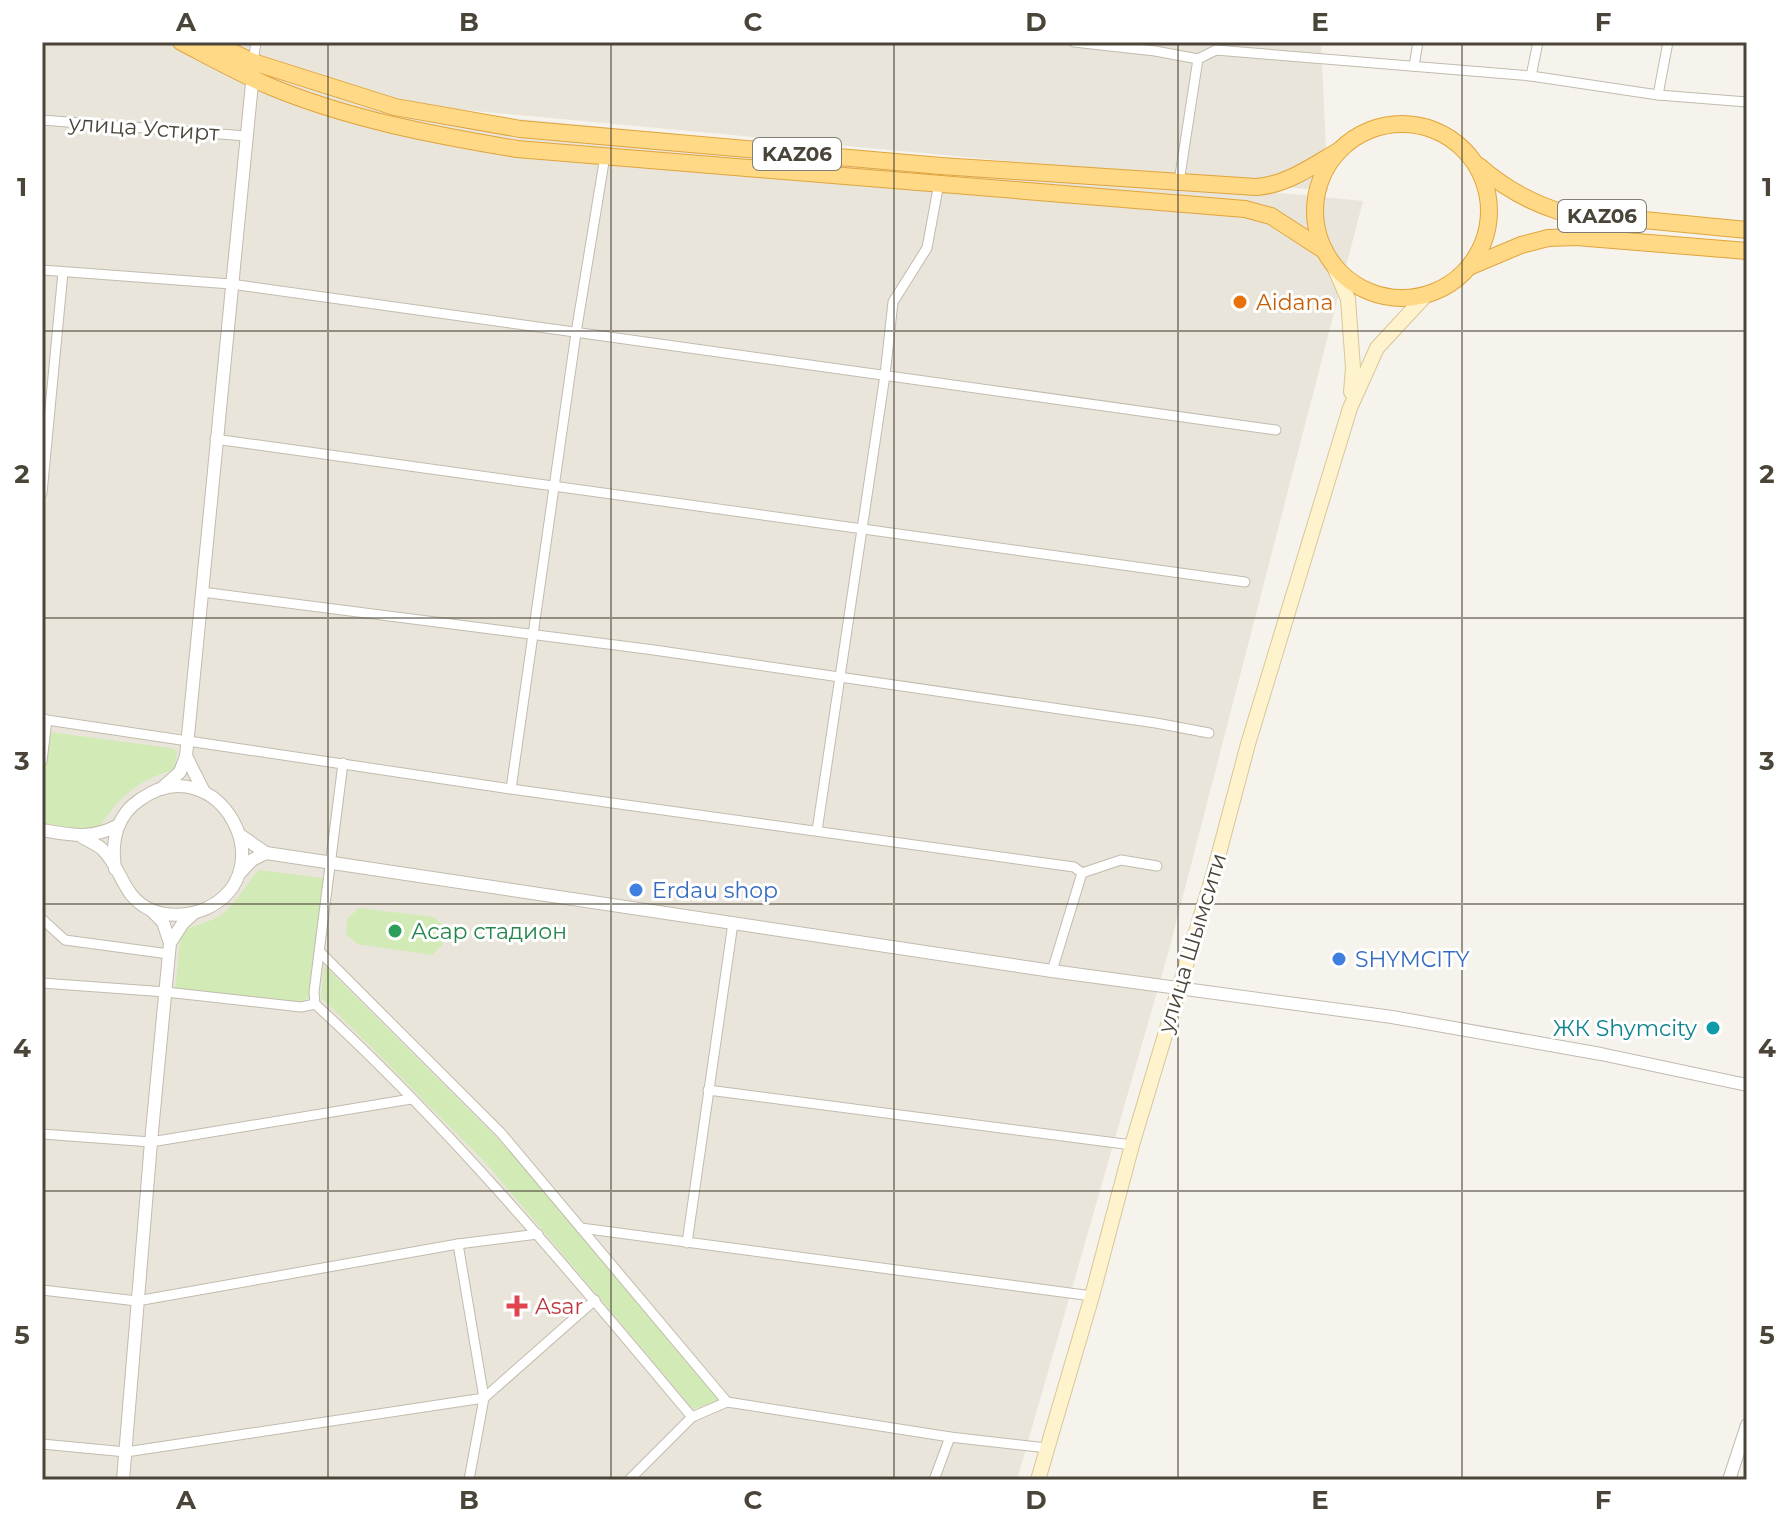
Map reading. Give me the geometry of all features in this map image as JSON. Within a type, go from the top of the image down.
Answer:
[{"type":"highway","name":"KАZ06","points":[[181,42],[253,70],[331,107],[418,132],[517,149],[1258,211],[1296,230],[1352,282],[1375,294],[1400,298],[1426,295],[1457,279],[1469,267],[1483,244],[1489,211],[1486,189],[1472,160]]},
{"type":"highway","name":"KАZ06","points":[[211,42],[253,70],[395,107],[544,133],[941,166],[1270,186],[1340,150],[1367,132],[1387,126],[1408,125],[1439,133],[1457,144],[1512,192],[1535,204],[1561,212],[1747,230]]},
{"type":"highway","points":[[1329,258],[1317,226],[1316,198],[1325,173],[1340,150]]},
{"type":"highway","name":"KАZ06","points":[[1469,267],[1521,245],[1548,238],[1576,237],[1747,251]]},
{"type":"main road","name":"улица Шымсити","points":[[1329,258],[1348,299],[1353,368],[1350,408]]},
{"type":"main road","name":"улица Шымсити","points":[[1038,1480],[1132,1145],[1350,408],[1377,348],[1426,295]]},
{"type":"street","points":[[115,869],[113,853],[119,825],[136,802],[161,789],[180,772],[186,756],[256,42]]},
{"type":"street","points":[[1074,42],[1156,46],[1198,59],[1216,50],[1531,76],[1658,95],[1747,102]]},
{"type":"street","points":[[1284,56],[1287,42]]},
{"type":"street","points":[[1414,66],[1418,42]]},
{"type":"street","points":[[1531,76],[1538,42]]},
{"type":"street","points":[[1658,95],[1668,42]]},
{"type":"street","points":[[1179,182],[1198,59]]},
{"type":"street","name":"улица Устирт","points":[[42,120],[246,136]]},
{"type":"street","points":[[511,789],[576,333],[605,156]]},
{"type":"street","points":[[817,831],[885,375],[893,302],[927,248],[939,183]]},
{"type":"street","points":[[42,270],[231,284],[1276,430]]},
{"type":"street","points":[[42,493],[63,272]]},
{"type":"street","points":[[215,439],[1245,582]]},
{"type":"street","points":[[202,592],[535,635],[1209,733]]},
{"type":"street","points":[[42,761],[44,719],[511,789],[1074,867],[1082,873]]},
{"type":"street","points":[[186,756],[204,792]]},
{"type":"street","points":[[343,763],[315,1004],[509,1199],[692,1417]]},
{"type":"street","points":[[161,789],[175,787],[204,792],[227,809],[240,835],[242,849],[237,877]]},
{"type":"street","points":[[82,837],[119,825]]},
{"type":"street","points":[[42,830],[82,837],[103,850],[129,893],[163,922],[170,949],[123,1480]]},
{"type":"street","points":[[240,835],[266,853],[1052,971],[1392,1017],[1601,1054],[1747,1085]]},
{"type":"street","points":[[170,949],[183,923],[194,913],[220,900],[252,860],[266,853]]},
{"type":"street","points":[[1082,873],[1121,860],[1157,866]]},
{"type":"street","points":[[1052,971],[1082,873]]},
{"type":"street","points":[[152,910],[180,915],[194,913]]},
{"type":"street","points":[[42,919],[65,940],[170,949]]},
{"type":"street","points":[[687,1243],[733,923]]},
{"type":"street","points":[[320,952],[501,1133],[727,1402]]},
{"type":"street","points":[[42,983],[166,992],[301,1007],[315,1004]]},
{"type":"street","points":[[708,1090],[1132,1145]]},
{"type":"street","points":[[42,1134],[151,1142],[411,1099]]},
{"type":"street","points":[[581,1228],[1092,1296]]},
{"type":"street","points":[[42,1290],[137,1301],[458,1244],[538,1234]]},
{"type":"street","points":[[458,1244],[484,1398],[469,1480]]},
{"type":"street","points":[[42,1444],[126,1452],[484,1398],[595,1300]]},
{"type":"street","points":[[629,1480],[692,1417],[727,1402],[950,1437],[1047,1448]]},
{"type":"street","points":[[1729,1480],[1747,1425]]},
{"type":"street","points":[[934,1480],[950,1437]]},
{"type":"shaded area","points":[[42,42],[204,42],[378,105],[1363,201],[1169,950],[1017,1480],[42,1480]]},
{"type":"shaded area","points":[[213,42],[1321,42],[1328,191],[379,102]]},
{"type":"green space","points":[[50,732],[171,748],[177,751],[175,769],[140,784],[114,807],[99,828],[81,829],[42,823]]},
{"type":"green space","points":[[259,870],[322,878],[325,882],[310,996],[301,1003],[175,990],[181,933],[223,913]]},
{"type":"green space","name":"Асар стадион","points":[[359,908],[434,917],[444,927],[442,945],[432,955],[357,944],[346,934],[347,919]]},
{"type":"green space","points":[[324,965],[509,1150],[715,1393],[718,1401],[693,1409],[485,1162],[321,997]]},
{"type":"place","name":"Aidana","points":[[1240,302]]},
{"type":"place","name":"Erdau shop","points":[[636,890]]},
{"type":"place","name":"Асар стадион","points":[[395,931]]},
{"type":"place","name":"SHYMCITY","points":[[1339,959]]},
{"type":"place","name":"ЖК Shymcity","points":[[1713,1028]]},
{"type":"place","name":"Asar","points":[[517,1306]]}]
